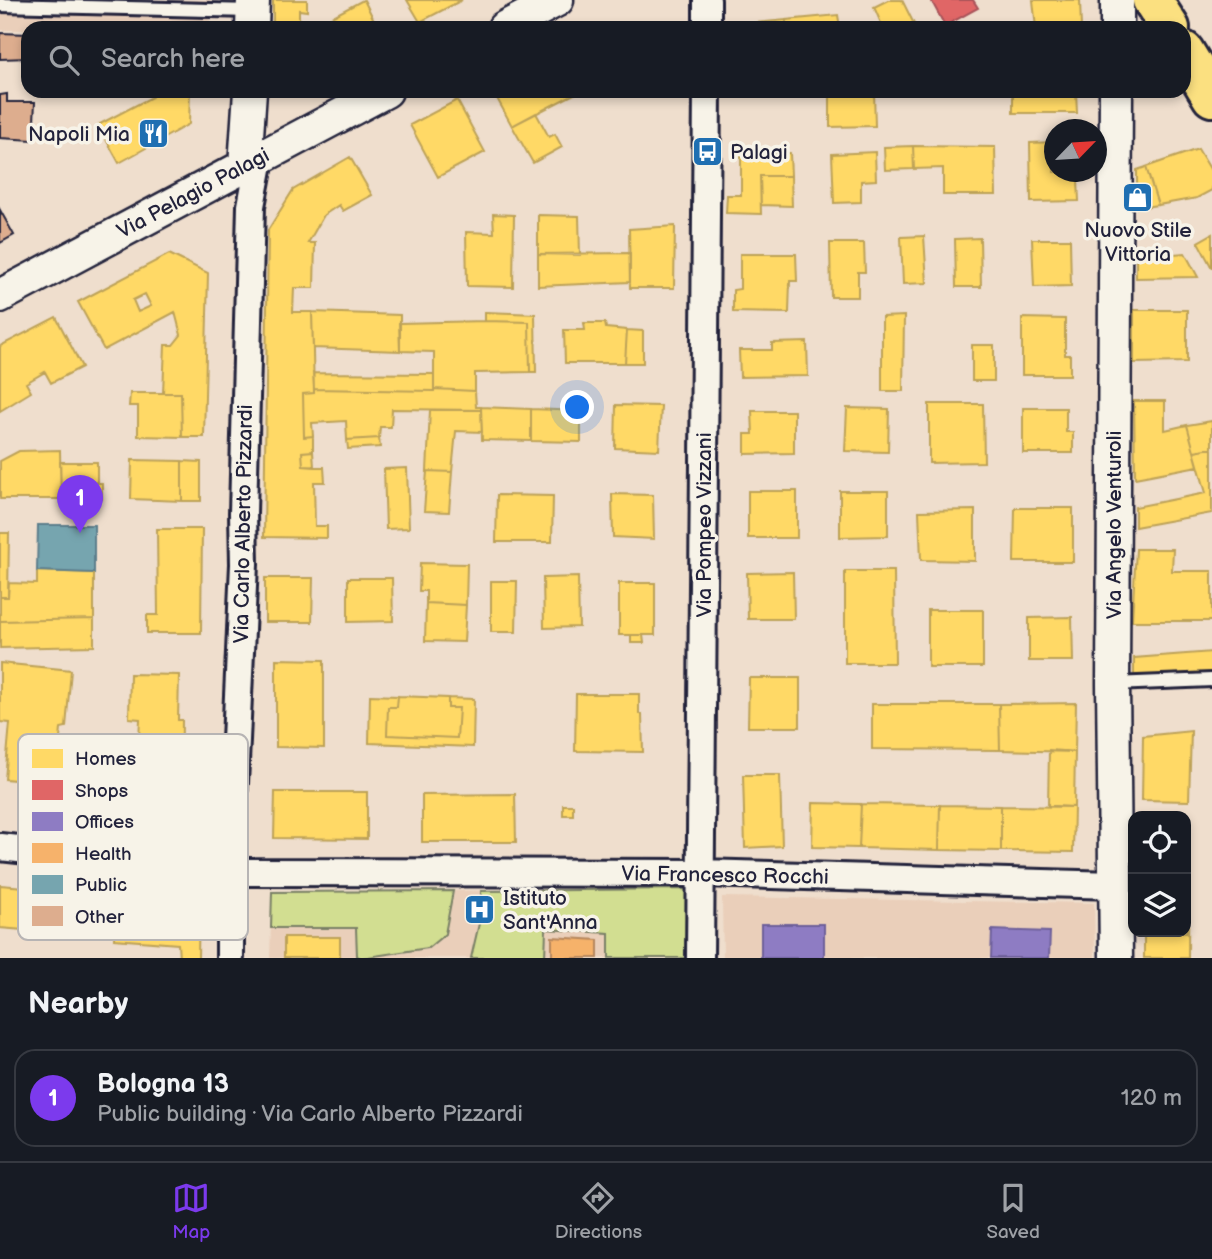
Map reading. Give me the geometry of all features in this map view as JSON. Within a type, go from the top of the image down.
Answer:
[{"type":"main road","points":[[1152,0],[1166,21]]},
{"type":"main road","points":[[1191,62],[1212,97]]},
{"type":"street","points":[[517,21],[557,0]]},
{"type":"street","points":[[707,0],[707,21]]},
{"type":"street","points":[[1117,0],[1117,21]]},
{"type":"street","name":"Via Carlo Alberto Pizzardi","points":[[236,734],[244,564],[252,98]]},
{"type":"street","name":"Via Pelagio Palagi","points":[[0,296],[373,98]]},
{"type":"street","name":"Via Pompeo Vizzani","points":[[699,958],[707,98]]},
{"type":"street","name":"Via Angelo Venturoli","points":[[1116,98],[1113,684],[1116,958]]},
{"type":"street","name":"Via Francesco Rocchi","points":[[0,847],[18,849]]},
{"type":"street","name":"Via Francesco Rocchi","points":[[248,872],[701,873],[1115,885]]},
{"type":"street","name":"Via Carlo Alberto Pizzardi","points":[[230,940],[230,958]]},
{"type":"lane","points":[[0,5],[253,13]]},
{"type":"lane","points":[[1113,684],[1212,680]]},
{"type":"shaded area","points":[[0,0],[210,0],[210,21],[21,21],[21,30],[0,30]]},
{"type":"shaded area","name":"Istituto Sant'Anna","points":[[688,889],[688,958],[270,958],[272,892]]},
{"type":"shaded area","points":[[722,897],[1094,903],[1095,958],[723,958]]},
{"type":"green space","points":[[688,889],[688,958],[609,958],[609,933],[546,929],[545,958],[471,958],[481,915],[481,891]]},
{"type":"green space","points":[[453,891],[445,934],[428,948],[361,958],[357,956],[356,928],[271,928],[272,892]]},
{"type":"building: Homes","points":[[273,0],[307,0],[307,11],[299,10],[299,21],[273,21]]},
{"type":"building: Homes","points":[[363,0],[374,21],[324,21]]},
{"type":"building: Homes","points":[[407,0],[462,0],[422,21]]},
{"type":"building: Homes","points":[[888,0],[902,0],[912,21],[880,21],[874,7]]},
{"type":"building: Homes","points":[[1033,0],[1080,0],[1081,21],[1035,21]]},
{"type":"building: Homes","points":[[838,15],[839,21],[786,21]]},
{"type":"building: Homes","points":[[150,98],[190,98],[189,124],[119,163],[98,125]]},
{"type":"building: Homes","points":[[497,98],[566,98],[512,126]]},
{"type":"building: Homes","points":[[830,98],[874,98],[875,126],[830,127]]},
{"type":"building: Homes","points":[[1013,98],[1076,98],[1077,113],[1013,113]]},
{"type":"building: Homes","points":[[457,100],[485,152],[438,177],[410,125]]},
{"type":"building: Homes","points":[[536,113],[549,137],[555,134],[562,147],[533,163],[512,126]]},
{"type":"building: Homes","points":[[1044,142],[1044,182],[1078,182],[1079,201],[1031,202],[1030,143]]},
{"type":"building: Homes","points":[[913,146],[914,169],[885,170],[884,147]]},
{"type":"building: Homes","points":[[913,146],[995,147],[996,195],[943,195],[943,168],[914,169]]},
{"type":"building: Homes","points":[[1198,149],[1212,172],[1212,190],[1197,198],[1158,205],[1146,167]]},
{"type":"building: Homes","points":[[875,152],[876,180],[861,181],[861,202],[834,203],[832,154]]},
{"type":"building: Homes","points":[[790,153],[791,176],[760,176],[761,214],[726,213],[727,195],[741,195],[741,156]]},
{"type":"building: Homes","points":[[350,157],[372,195],[343,211],[339,205],[324,215],[308,243],[315,243],[314,288],[294,288],[293,312],[312,312],[314,393],[303,394],[304,437],[313,436],[313,451],[302,452],[303,466],[324,467],[325,482],[314,482],[315,526],[327,526],[327,538],[264,537],[268,230],[293,190]]},
{"type":"building: Homes","points":[[1146,167],[1158,205],[1137,208],[1137,170]]},
{"type":"building: Homes","points":[[760,176],[791,176],[792,206],[761,205]]},
{"type":"building: Homes","points":[[493,214],[514,215],[513,287],[467,286],[466,232],[494,233]]},
{"type":"building: Homes","points":[[538,215],[579,216],[580,255],[538,254]]},
{"type":"building: Homes","points":[[675,226],[674,288],[630,288],[629,229]]},
{"type":"building: Homes","points":[[1212,234],[1212,268],[1198,242]]},
{"type":"building: Homes","points":[[924,236],[927,283],[903,284],[901,237]]},
{"type":"building: Homes","points":[[980,238],[981,287],[956,287],[955,239]]},
{"type":"building: Homes","points":[[1032,239],[1070,239],[1071,286],[1034,287]]},
{"type":"building: Homes","points":[[830,243],[864,243],[865,272],[858,272],[858,297],[831,297]]},
{"type":"building: Homes","points":[[630,253],[630,282],[538,286],[538,254]]},
{"type":"building: Homes","points":[[1185,253],[1198,277],[1136,278],[1136,257]]},
{"type":"building: Homes","points":[[169,254],[208,273],[204,437],[182,437],[181,393],[163,393],[165,345],[173,345],[181,335],[175,312],[104,350],[78,302]],"holes":[[[145,294],[151,306],[138,312],[133,300]]]},
{"type":"building: Homes","points":[[740,254],[796,254],[797,281],[790,281],[789,313],[733,312],[733,290],[740,289]]},
{"type":"building: Homes","points":[[1134,310],[1187,310],[1187,362],[1134,363]]},
{"type":"building: Homes","points":[[312,312],[400,315],[400,351],[313,348]]},
{"type":"building: Homes","points":[[485,312],[535,314],[536,372],[530,372],[529,322],[485,321]]},
{"type":"building: Homes","points":[[904,316],[903,391],[882,391],[882,317]]},
{"type":"building: Homes","points":[[56,317],[82,367],[51,383],[45,372],[26,383],[31,392],[0,411],[0,346]]},
{"type":"building: Homes","points":[[1022,318],[1065,319],[1065,355],[1070,355],[1070,375],[1022,375]]},
{"type":"building: Homes","points":[[529,322],[530,372],[475,373],[475,391],[434,389],[434,352],[400,351],[399,323]]},
{"type":"building: Homes","points":[[584,323],[605,323],[606,328],[627,330],[625,363],[565,363],[564,330],[585,330]]},
{"type":"building: Homes","points":[[627,330],[643,331],[643,363],[625,363]]},
{"type":"building: Homes","points":[[807,342],[808,376],[740,377],[739,350],[772,350],[772,343]]},
{"type":"building: Homes","points":[[972,345],[994,345],[994,381],[972,381]]},
{"type":"building: Homes","points":[[313,373],[434,374],[434,391],[314,389]]},
{"type":"building: Homes","points":[[314,389],[475,391],[476,407],[481,407],[481,410],[392,409],[391,427],[380,427],[379,438],[347,440],[346,421],[312,423],[313,436],[304,437],[303,394],[314,393]]},
{"type":"building: Homes","points":[[130,393],[181,393],[182,437],[138,436],[138,406],[129,406]]},
{"type":"building: Homes","points":[[1134,401],[1165,401],[1165,430],[1187,425],[1198,466],[1135,478]]},
{"type":"building: Homes","points":[[929,404],[983,404],[984,462],[929,463]]},
{"type":"building: Homes","points":[[616,405],[661,406],[659,450],[615,448]]},
{"type":"building: Homes","points":[[481,407],[531,409],[531,441],[482,440]]},
{"type":"building: Homes","points":[[847,408],[889,409],[888,452],[845,451]]},
{"type":"building: Homes","points":[[1023,408],[1066,408],[1066,432],[1073,432],[1073,453],[1023,453]]},
{"type":"building: Homes","points":[[531,409],[581,411],[581,442],[531,441]]},
{"type":"building: Homes","points":[[430,410],[481,410],[482,432],[456,431],[452,472],[427,471]]},
{"type":"building: Homes","points":[[752,411],[794,411],[794,453],[745,454],[745,434],[753,434]]},
{"type":"building: Homes","points":[[1212,421],[1212,448],[1194,451],[1187,425]]},
{"type":"building: Homes","points":[[379,438],[380,447],[348,449],[347,440]]},
{"type":"building: Homes","points":[[1212,448],[1212,513],[1135,527],[1135,507],[1206,493],[1194,451]]},
{"type":"building: Homes","points":[[60,450],[61,499],[0,499],[0,461],[19,451]]},
{"type":"building: Homes","points":[[313,451],[314,467],[303,466],[302,452]]},
{"type":"building: Homes","points":[[132,460],[182,461],[182,501],[131,499]]},
{"type":"building: Homes","points":[[182,461],[201,462],[201,501],[182,501]]},
{"type":"building: Homes","points":[[60,462],[97,462],[97,483],[102,483],[102,499],[61,499]]},
{"type":"building: Homes","points":[[407,468],[409,528],[386,529],[384,469]]},
{"type":"building: Homes","points":[[427,471],[452,472],[449,512],[424,511]]},
{"type":"building: Homes","points":[[748,491],[797,491],[797,538],[748,538]]},
{"type":"building: Homes","points":[[840,491],[888,491],[888,536],[840,537]]},
{"type":"building: Homes","points":[[612,494],[653,495],[654,539],[613,537]]},
{"type":"building: Homes","points":[[497,495],[553,496],[552,542],[496,542]]},
{"type":"building: Homes","points":[[1015,508],[1073,508],[1073,562],[1014,562]]},
{"type":"building: Homes","points":[[975,510],[975,561],[921,560],[919,511]]},
{"type":"building: Homes","points":[[157,529],[202,529],[201,633],[147,633],[147,615],[158,615]]},
{"type":"building: Homes","points":[[0,533],[9,533],[8,597],[0,597]]},
{"type":"building: Homes","points":[[1136,549],[1173,549],[1172,571],[1212,571],[1212,621],[1132,621]]},
{"type":"building: Homes","points":[[420,563],[467,564],[466,605],[426,603],[426,591],[419,591]]},
{"type":"building: Homes","points":[[37,571],[94,573],[94,619],[0,621],[0,597],[8,597],[9,583],[37,584]]},
{"type":"building: Homes","points":[[845,571],[894,571],[895,663],[845,663]]},
{"type":"building: Homes","points":[[793,572],[794,619],[748,619],[747,573]]},
{"type":"building: Homes","points":[[578,577],[579,627],[544,628],[543,578]]},
{"type":"building: Homes","points":[[265,578],[313,578],[312,622],[265,622]]},
{"type":"building: Homes","points":[[348,578],[392,578],[393,621],[348,622]]},
{"type":"building: Homes","points":[[491,581],[517,581],[516,632],[491,632]]},
{"type":"building: Homes","points":[[619,583],[655,583],[655,635],[619,635]]},
{"type":"building: Homes","points":[[426,603],[466,605],[464,642],[425,641]]},
{"type":"building: Homes","points":[[928,610],[983,610],[983,667],[928,667]]},
{"type":"building: Homes","points":[[1072,617],[1073,661],[1029,661],[1029,618]]},
{"type":"building: Homes","points":[[94,619],[94,646],[0,648],[0,621]]},
{"type":"building: Homes","points":[[631,635],[643,635],[644,643],[631,643]]},
{"type":"building: Homes","points":[[1212,652],[1212,672],[1134,677],[1134,658]]},
{"type":"building: Homes","points":[[276,659],[324,660],[324,748],[276,747]]},
{"type":"building: Homes","points":[[0,663],[71,670],[66,727],[61,728],[60,734],[18,734],[18,780],[5,779],[10,723],[0,722]]},
{"type":"building: Homes","points":[[130,674],[179,675],[178,720],[182,720],[182,734],[139,734],[140,719],[129,718]]},
{"type":"building: Homes","points":[[749,678],[800,678],[800,727],[748,727]]},
{"type":"building: Homes","points":[[576,694],[639,694],[643,752],[575,751]]},
{"type":"building: Homes","points":[[370,695],[398,696],[397,707],[388,707],[387,735],[457,738],[459,708],[448,708],[448,698],[474,699],[473,747],[369,743]]},
{"type":"building: Homes","points":[[398,696],[448,698],[448,708],[459,708],[457,738],[387,735],[388,707],[397,707]]},
{"type":"building: Homes","points":[[1076,703],[1075,752],[1000,750],[999,704]]},
{"type":"building: Homes","points":[[872,704],[999,704],[1000,750],[872,749]]},
{"type":"building: Homes","points":[[1191,731],[1189,801],[1142,800],[1143,736]]},
{"type":"building: Homes","points":[[1049,750],[1075,752],[1074,807],[1048,806]]},
{"type":"building: Homes","points":[[743,775],[780,775],[782,846],[745,848]]},
{"type":"building: Homes","points":[[275,792],[367,792],[367,839],[274,838]]},
{"type":"building: Homes","points":[[515,794],[516,842],[422,842],[422,795]]},
{"type":"building: Homes","points":[[813,803],[861,804],[859,848],[812,847]]},
{"type":"building: Homes","points":[[861,804],[940,805],[939,850],[859,848]]},
{"type":"building: Homes","points":[[563,805],[573,805],[573,815],[563,815]]},
{"type":"building: Homes","points":[[940,805],[1001,806],[1001,851],[939,850]]},
{"type":"building: Homes","points":[[1001,806],[1074,807],[1073,852],[1001,851]]},
{"type":"building: Homes","points":[[0,885],[18,886],[18,930],[0,928]]},
{"type":"building: Homes","points":[[284,937],[340,937],[340,958],[284,958]]},
{"type":"building: Homes","points":[[1144,937],[1188,937],[1188,958],[1144,958]]},
{"type":"building: Homes","points":[[127,940],[198,940],[198,958],[179,958],[178,944]]},
{"type":"building: Shops","points":[[931,0],[973,0],[978,8],[954,21],[942,21]]},
{"type":"building: Offices","points":[[761,924],[824,924],[824,958],[761,958]]},
{"type":"building: Offices","points":[[992,930],[1050,932],[1049,958],[991,958]]},
{"type":"building: Health","points":[[552,937],[598,940],[598,958],[552,958]]},
{"type":"building: Public","points":[[38,525],[94,525],[94,573],[37,571]]},
{"type":"building: Other","points":[[0,33],[21,34],[21,58],[0,59]]},
{"type":"building: Other","points":[[7,94],[7,102],[35,102],[33,140],[0,138],[0,95]]},
{"type":"building: Other","points":[[0,210],[14,235],[0,243]]},
{"type":"place","name":"Napoli Mia","points":[[153,134]]},
{"type":"place","name":"Palagi","points":[[707,152]]},
{"type":"place","name":"Nuovo Stile Vittoria","points":[[1138,198]]},
{"type":"place","name":"Bologna 13","points":[[80,533]]},
{"type":"place","name":"Istituto Sant'Anna","points":[[480,910]]}]
